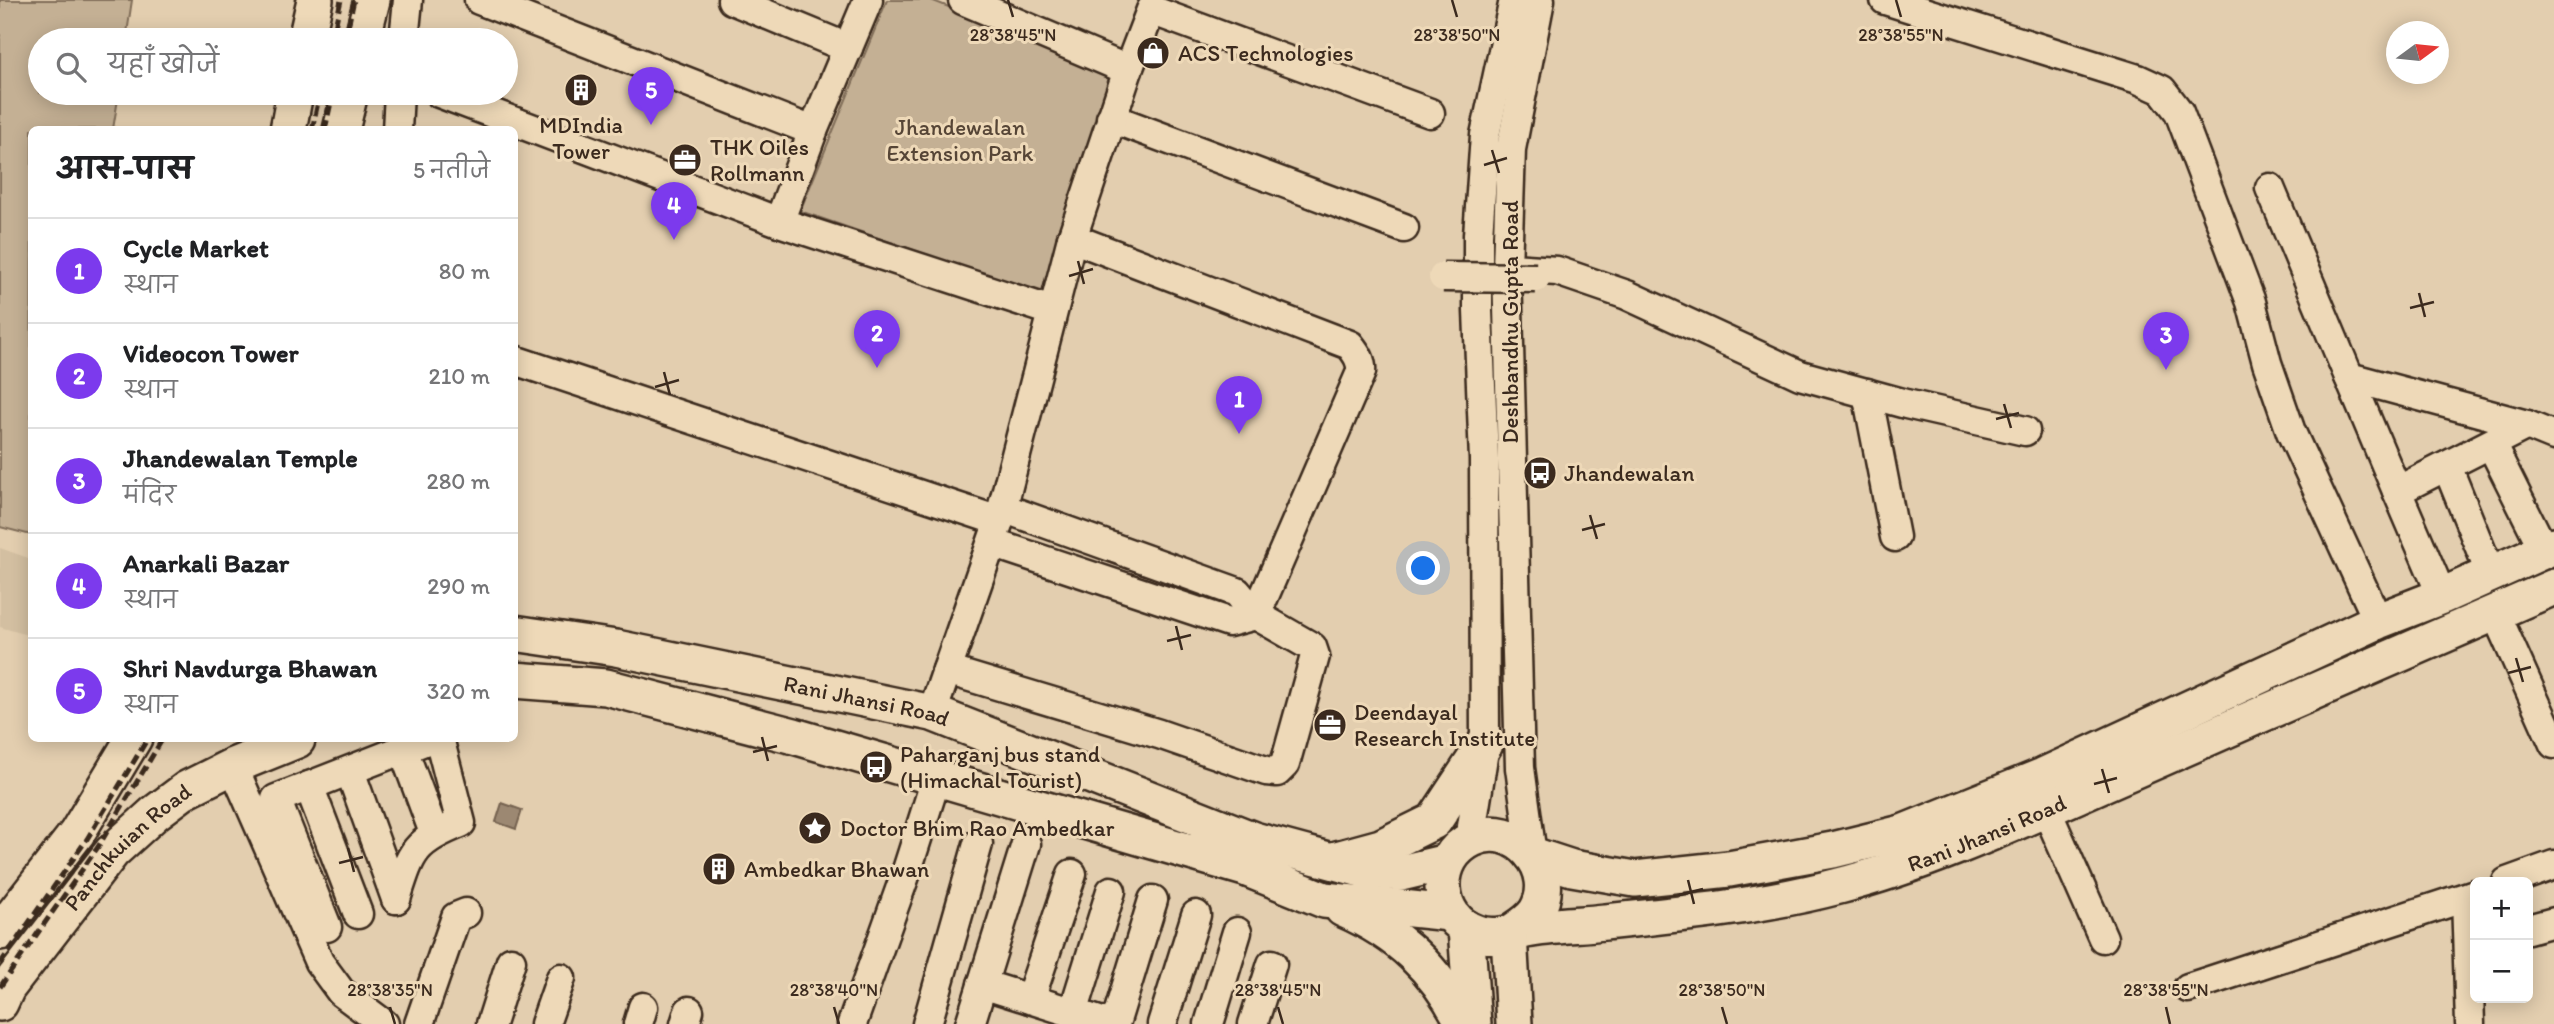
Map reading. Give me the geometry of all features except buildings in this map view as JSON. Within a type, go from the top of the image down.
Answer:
[{"type":"main road","points":[[309,28],[315,0]]},
{"type":"main road","points":[[365,28],[372,0]]},
{"type":"main road","points":[[289,126],[293,105]]},
{"type":"main road","points":[[342,126],[346,105]]},
{"type":"main road","name":"Rani Jhansi Road","points":[[1532,855],[1572,868],[1635,879],[1730,869],[1833,850],[1902,833],[2043,776],[2378,621],[2442,596],[2549,548]]},
{"type":"main road","name":"Rani Jhansi Road","points":[[1509,934],[1545,926],[1728,907],[1839,886],[1917,861],[2046,809],[2554,587]]},
{"type":"main road","name":"Rani Jhansi Road","points":[[518,634],[616,648],[932,713],[1254,840],[1365,870],[1401,873],[1458,851]]},
{"type":"main road","points":[[518,680],[606,687],[937,776],[1245,868],[1376,923],[1411,951],[1450,995],[1464,1024]]},
{"type":"main road","name":"Panchkuian Road","points":[[0,932],[77,834],[132,742]]},
{"type":"main road","name":"Panchkuian Road","points":[[0,1003],[7,988],[112,852],[155,813],[187,789],[283,742]]},
{"type":"main road","points":[[1330,860],[1381,847],[1434,821],[1485,744]]},
{"type":"main road","points":[[1324,900],[1458,921],[1485,936],[1509,934],[1529,921],[1542,897],[1541,868],[1521,842],[1505,835],[1482,835],[1458,851],[1443,877],[1444,899],[1458,921],[1473,1024]]},
{"type":"main road","points":[[1509,934],[1514,1024]]},
{"type":"street","points":[[405,28],[408,0]]},
{"type":"street","points":[[479,0],[813,131]]},
{"type":"street","points":[[732,0],[848,47]]},
{"type":"street","points":[[779,222],[813,131],[868,0]]},
{"type":"street","points":[[962,0],[1128,70]]},
{"type":"street","name":"Deshbandhu Gupta Road","points":[[1458,851],[1485,744],[1484,460],[1478,234],[1485,135],[1514,0]]},
{"type":"street","name":"Deshbandhu Gupta Road","points":[[1532,855],[1520,768],[1507,268],[1511,149],[1540,0]]},
{"type":"street","points":[[1885,0],[2138,79],[2162,90],[2179,112],[2251,302],[2267,363],[2291,432],[2378,621]]},
{"type":"street","points":[[932,713],[998,524],[1072,238],[1111,118],[1151,10],[1430,113]]},
{"type":"street","points":[[397,126],[398,105]]},
{"type":"street","points":[[471,105],[779,222],[1052,311]]},
{"type":"street","points":[[1111,118],[1404,228]]},
{"type":"street","points":[[2270,188],[2442,596]]},
{"type":"street","points":[[1072,238],[1350,345],[1362,364],[1361,372],[1256,615]]},
{"type":"street","points":[[1507,268],[1557,271],[1627,295],[1800,375],[2025,431]]},
{"type":"street","points":[[1443,277],[1536,278]]},
{"type":"street","points":[[1478,311],[1507,309]]},
{"type":"street","points":[[518,361],[998,524],[1229,622],[1256,615],[1310,645],[1315,656],[1285,764],[1277,772],[1266,771],[1159,734],[947,670]]},
{"type":"street","points":[[2349,377],[2527,425],[2554,436]]},
{"type":"street","points":[[1867,393],[1895,537]]},
{"type":"street","points":[[2397,491],[2527,425]]},
{"type":"street","points":[[2491,444],[2549,548]]},
{"type":"street","points":[[2447,466],[2491,575]]},
{"type":"street","points":[[2495,612],[2553,740]]},
{"type":"street","points":[[384,1024],[341,992],[319,962],[317,931],[276,799],[422,742]]},
{"type":"street","points":[[396,899],[406,865],[413,852],[434,834],[461,823],[440,742]]},
{"type":"street","points":[[403,750],[434,834]]},
{"type":"street","points":[[233,766],[317,931]]},
{"type":"street","points":[[350,771],[396,899]]},
{"type":"street","points":[[852,1024],[937,776]]},
{"type":"street","points":[[309,786],[358,914]]},
{"type":"street","points":[[2046,809],[2103,938]]},
{"type":"street","points":[[927,1024],[978,844]]},
{"type":"street","points":[[971,1024],[1026,844]]},
{"type":"street","points":[[2521,877],[2554,865]]},
{"type":"street","points":[[1030,999],[1072,874]]},
{"type":"street","points":[[1073,1013],[1111,891]]},
{"type":"street","points":[[2188,988],[2470,896]]},
{"type":"street","points":[[317,931],[396,899]]},
{"type":"street","points":[[1115,1024],[1153,900]]},
{"type":"street","points":[[419,1024],[456,918],[466,913]]},
{"type":"street","points":[[1162,1024],[1196,915]]},
{"type":"street","points":[[2533,928],[2554,922]]},
{"type":"street","points":[[1209,1024],[1237,932]]},
{"type":"street","points":[[491,1024],[512,961]]},
{"type":"street","points":[[1253,1024],[1272,964]]},
{"type":"street","points":[[545,1024],[561,978]]},
{"type":"street","points":[[982,985],[1109,1024]]},
{"type":"street","points":[[2470,1003],[2470,1024]]},
{"type":"shaded area","points":[[0,548],[28,558],[28,635],[0,627]]},
{"type":"shaded area","points":[[502,803],[522,810],[516,829],[496,822]]},
{"type":"green space","points":[[0,0],[132,0],[128,28],[28,28],[28,105],[117,105],[114,126],[28,126],[28,534],[0,527]]},
{"type":"green space","name":"Jhandewalan Extension Park","points":[[887,0],[931,0],[1115,73],[1045,295],[800,211]]},
{"type":"railway","points":[[335,28],[341,0]]},
{"type":"railway","points":[[348,28],[354,0]]},
{"type":"railway","points":[[313,126],[317,105]]},
{"type":"railway","points":[[326,126],[330,105]]},
{"type":"railway","points":[[0,964],[87,839],[146,742]]},
{"type":"railway","points":[[0,987],[98,847],[161,742]]},
{"type":"place","name":"ACS Technologies","points":[[1153,53]]},
{"type":"place","name":"MDIndia Tower","points":[[581,90]]},
{"type":"place","name":"Shri Navdurga Bhawan","points":[[651,125]]},
{"type":"place","name":"THK Oiles Rollmann","points":[[685,160]]},
{"type":"place","name":"Anarkali Bazar","points":[[674,240]]},
{"type":"place","name":"Videocon Tower","points":[[877,368]]},
{"type":"place","name":"Jhandewalan Temple","points":[[2166,370]]},
{"type":"place","name":"Cycle Market","points":[[1239,434]]},
{"type":"place","name":"Jhandewalan","points":[[1540,473]]},
{"type":"place","name":"Deendayal Research Institute","points":[[1330,725]]},
{"type":"place","name":"Paharganj bus stand (Himachal Tourist)","points":[[876,767]]},
{"type":"place","name":"Doctor Bhim Rao Ambedkar","points":[[815,828]]},
{"type":"place","name":"Ambedkar Bhawan","points":[[719,869]]}]
